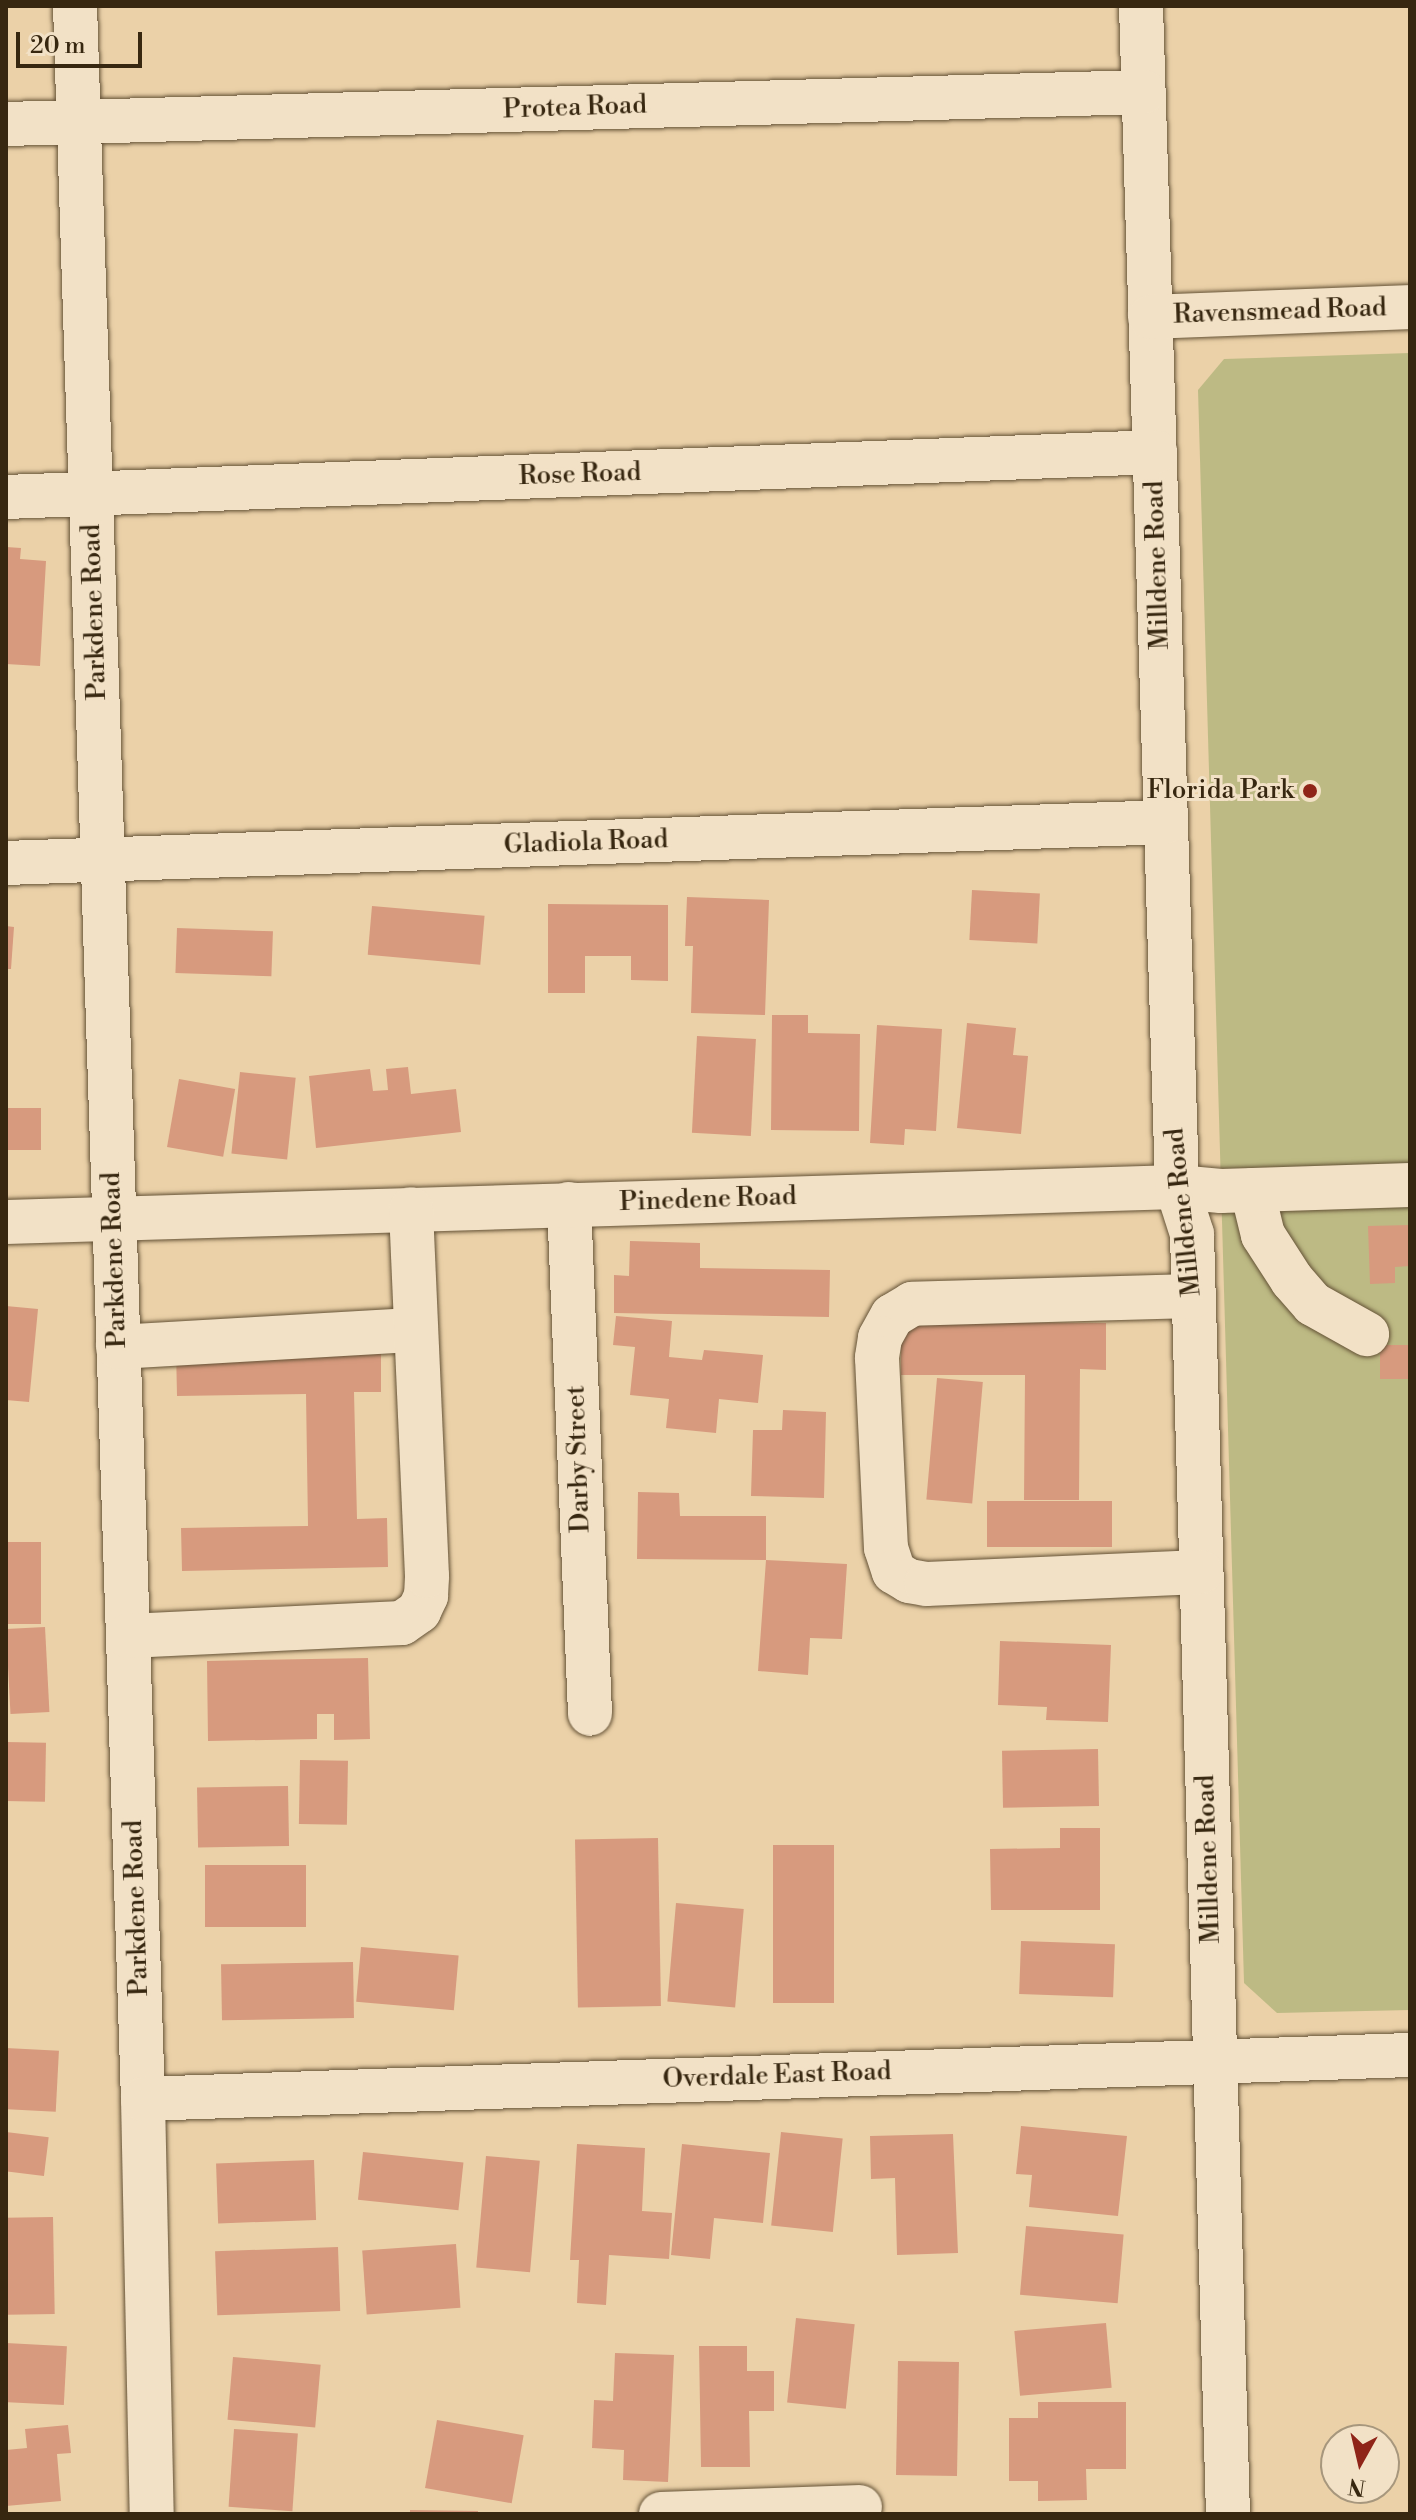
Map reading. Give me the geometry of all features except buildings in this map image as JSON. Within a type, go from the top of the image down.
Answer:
[{"type":"street","name":"Parkdene Road","points":[[75,6],[143,2099],[152,2514]]},
{"type":"street","name":"Milldene Road","points":[[1141,6],[1177,1187],[1192,1234],[1228,2514]]},
{"type":"street","name":"Protea Road","points":[[6,124],[1144,92]]},
{"type":"street","name":"Ravensmead Road","points":[[1150,317],[1410,307]]},
{"type":"street","name":"Rose Road","points":[[6,497],[1155,452]]},
{"type":"street","name":"Gladiola Road","points":[[6,863],[1166,822]]},
{"type":"street","name":"Pinedene Road","points":[[6,1222],[1177,1187],[1252,1190],[1410,1185]]},
{"type":"street","points":[[1252,1190],[1263,1235],[1292,1280],[1313,1304],[1367,1334]]},
{"type":"street","name":"Darby Street","points":[[569,1204],[590,1714]]},
{"type":"street","points":[[128,1636],[402,1623],[419,1611],[426,1596],[427,1576],[411,1209]]},
{"type":"street","points":[[1193,1296],[912,1304],[892,1316],[880,1338],[877,1358],[886,1548],[894,1572],[909,1581],[926,1584],[1201,1572]]},
{"type":"street","points":[[118,1347],[416,1330]]},
{"type":"street","name":"Overdale East Road","points":[[143,2099],[1410,2055]]},
{"type":"street","points":[[661,2514],[860,2507]]},
{"type":"shaded area","name":"Florida Park","points":[[1410,353],[1410,2010],[1277,2013],[1244,1983],[1198,390],[1224,359]]},
{"type":"place","name":"Florida Park","points":[[1310,791]]}]
